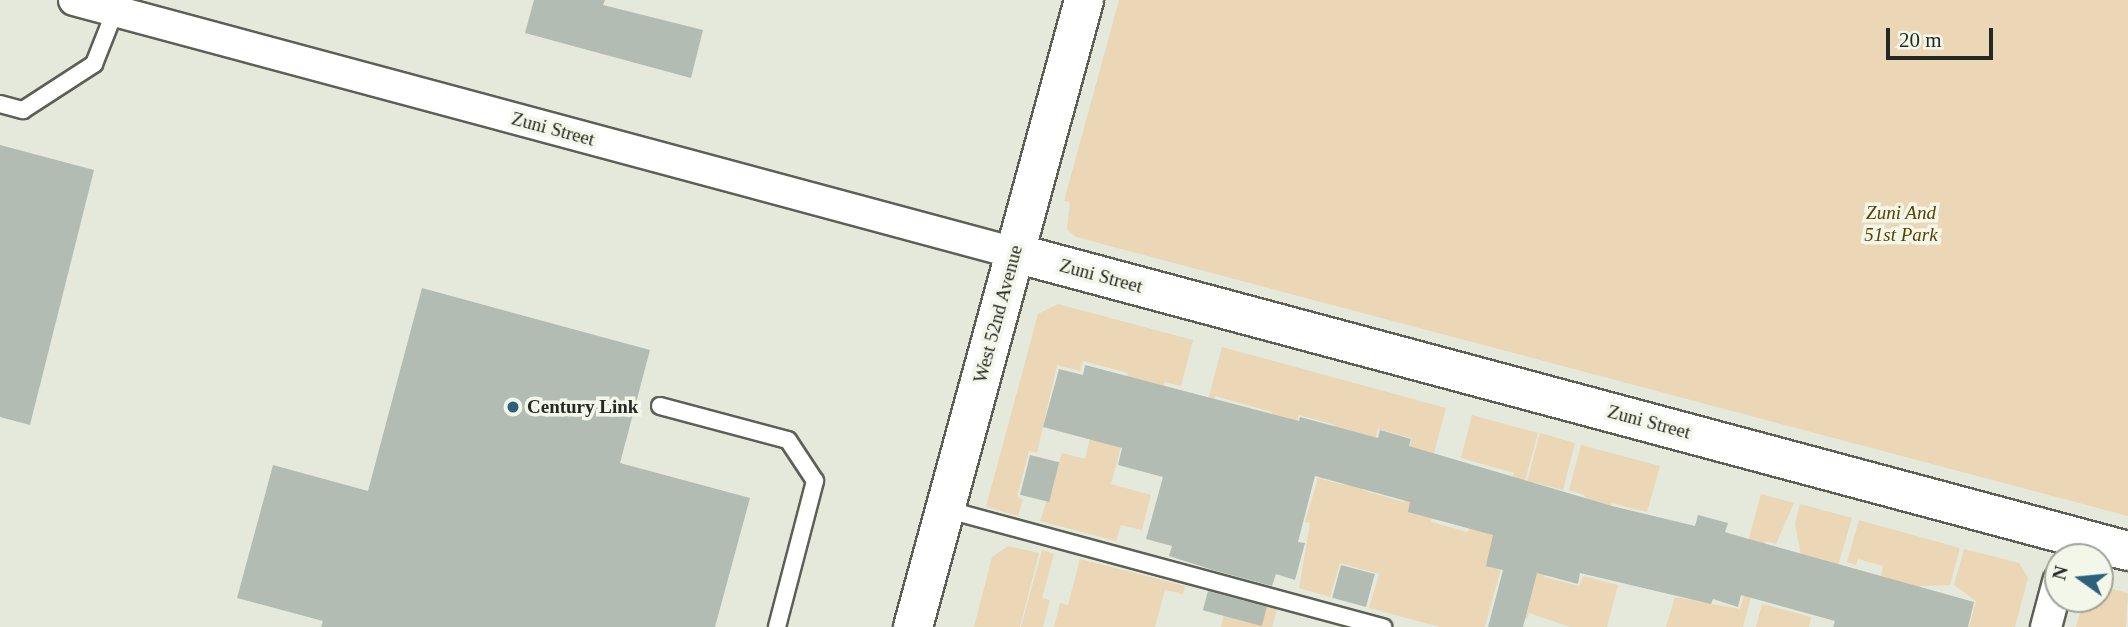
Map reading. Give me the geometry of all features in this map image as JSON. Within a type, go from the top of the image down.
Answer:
[{"type":"street","name":"Zuni Street","points":[[74,0],[1015,253],[2057,543]]},
{"type":"street","name":"West 52nd Avenue","points":[[913,627],[1084,0]]},
{"type":"lane","points":[[0,104],[23,110],[94,64],[115,11]]},
{"type":"lane","points":[[660,406],[788,440],[815,481],[777,627]]},
{"type":"lane","points":[[945,509],[1383,627]]},
{"type":"green space","name":"Zuni And 51st Park","points":[[1119,0],[2128,0],[2128,516],[1076,237],[1067,229],[1070,202],[1064,201]]},
{"type":"green space","points":[[1058,304],[1193,340],[1181,386],[1165,382],[1161,394],[1125,385],[1128,373],[1083,361],[1080,371],[1057,365],[1037,453],[1029,451],[1017,497],[1023,499],[1018,516],[986,507],[1038,314]]},
{"type":"green space","points":[[1222,347],[1446,408],[1434,453],[1410,447],[1412,438],[1378,429],[1370,458],[1329,447],[1335,425],[1299,415],[1284,473],[1272,412],[1215,396],[1201,447],[1196,446]]},
{"type":"green space","points":[[1136,391],[1111,484],[1151,495],[1142,530],[1121,525],[1116,541],[1040,521],[1062,453],[1085,459],[1092,430]]},
{"type":"green space","points":[[1472,415],[1538,433],[1485,627],[1440,627],[1369,608],[1379,574],[1340,563],[1330,597],[1299,588],[1310,523],[1305,522],[1318,478],[1344,485],[1353,455],[1370,460],[1362,490],[1404,502],[1406,496],[1436,504],[1431,522],[1468,532],[1472,521],[1499,528],[1514,473],[1461,458]]},
{"type":"green space","points":[[1540,433],[1575,443],[1563,490],[1533,482],[1515,552],[1548,561],[1544,577],[1579,586],[1583,576],[1618,585],[1607,627],[1570,627],[1529,613],[1527,619],[1493,610]]},
{"type":"green space","points":[[1581,445],[1660,466],[1647,512],[1612,503],[1591,576],[1582,573],[1592,507],[1584,495],[1569,490]]},
{"type":"green space","points":[[1761,494],[1794,503],[1776,544],[1766,541],[1743,627],[1666,627],[1675,597],[1740,609],[1751,570],[1741,568]]},
{"type":"green space","points":[[1800,504],[1852,518],[1838,566],[1801,555],[1795,524]]},
{"type":"green space","points":[[1859,520],[1960,548],[1950,585],[1920,586],[1910,627],[1875,627],[1888,578],[1881,576],[1883,566],[1858,559],[1856,565],[1847,562]]},
{"type":"green space","points":[[1008,546],[1039,553],[1020,627],[974,627],[992,557]]},
{"type":"green space","points":[[1964,549],[2019,563],[2028,578],[2015,627],[1969,627],[1976,601],[1954,585]]},
{"type":"green space","points":[[1042,550],[1054,554],[1042,598],[1050,600],[1043,627],[1021,627]]},
{"type":"green space","points":[[1080,559],[1185,586],[1183,594],[1165,590],[1155,627],[1054,627],[1060,603],[1068,605]]},
{"type":"green space","points":[[2114,590],[2128,593],[2126,627],[2076,627],[2080,613],[2114,613]]},
{"type":"green space","points":[[1228,597],[1277,609],[1272,627],[1221,627]]},
{"type":"green space","points":[[1762,604],[1811,617],[1809,627],[1756,627]]},
{"type":"building","points":[[534,0],[605,0],[603,5],[703,30],[691,78],[525,33]]},
{"type":"building","points":[[0,145],[94,170],[30,425],[0,417]]},
{"type":"building","name":"Century Link","points":[[422,288],[650,350],[620,463],[750,498],[715,627],[321,627],[323,621],[237,598],[273,465],[368,491]]},
{"type":"building","points":[[1085,365],[1299,421],[1300,417],[1378,438],[1380,430],[1411,439],[1409,446],[1612,506],[1695,526],[1698,515],[1728,523],[1725,532],[1731,534],[1974,602],[1968,627],[1833,627],[1835,621],[1741,595],[1738,607],[1713,599],[1711,604],[1580,573],[1578,584],[1537,573],[1523,627],[1488,627],[1503,570],[1486,566],[1493,535],[1408,512],[1410,502],[1315,476],[1298,542],[1305,543],[1295,580],[1276,574],[1272,586],[1213,570],[1169,556],[1172,546],[1146,539],[1163,477],[1118,465],[1122,448],[1043,427],[1059,369],[1083,375]]},
{"type":"building","points":[[1030,455],[1059,462],[1049,502],[1020,495]]},
{"type":"building","points":[[1341,565],[1375,574],[1366,607],[1332,598]]},
{"type":"building","points":[[1208,591],[1267,607],[1262,626],[1203,610]]},
{"type":"place","name":"Century Link","points":[[513,407]]}]
